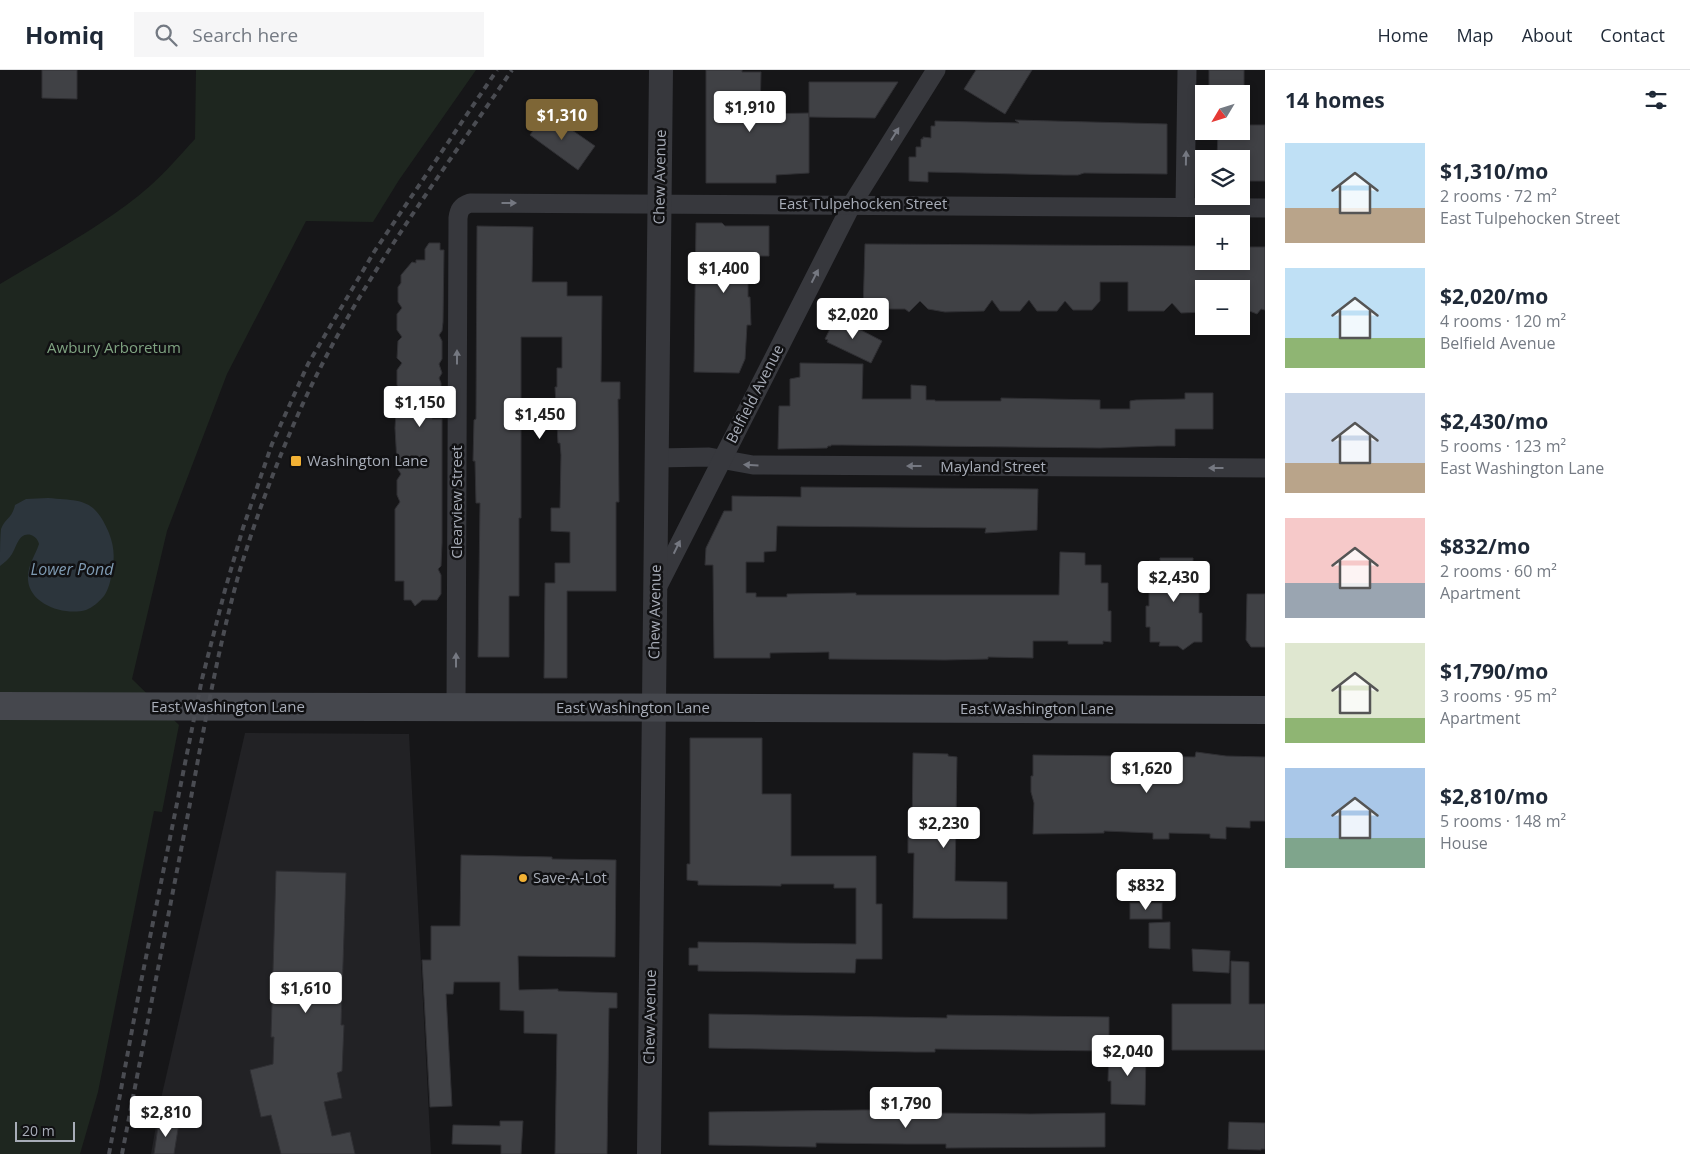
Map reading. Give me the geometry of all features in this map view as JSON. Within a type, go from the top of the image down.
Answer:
[{"type":"main road","name":"East Washington Lane","points":[[0,706],[1265,710]]},
{"type":"street","name":"Chew Avenue","points":[[649,1154],[662,70]]},
{"type":"street","name":"Belfield Avenue","points":[[656,591],[852,204],[936,70]]},
{"type":"street","points":[[1185,207],[1187,70]]},
{"type":"street","name":"East Tulpehocken Street","points":[[461,207],[470,203],[660,203],[1265,208]]},
{"type":"street","name":"Clearview Street","points":[[456,708],[458,218],[461,207]]},
{"type":"street","name":"Mayland Street","points":[[657,458],[709,457],[752,465],[1265,468]]},
{"type":"shaded area","points":[[245,733],[409,734],[431,1154],[151,1154],[160,1103]]},
{"type":"green space","name":"Awbury Arboretum","points":[[196,70],[476,70],[399,180],[373,222],[306,221],[227,374],[167,531],[132,679],[179,725],[162,812],[154,811],[98,1092],[80,1154],[0,1154],[0,284],[116,213],[162,175],[195,139]]},
{"type":"water","name":"Lower Pond","points":[[48,498],[78,501],[92,507],[98,513],[111,538],[114,561],[108,587],[104,596],[86,610],[59,610],[50,607],[35,596],[30,589],[28,580],[30,566],[39,544],[33,536],[27,535],[21,538],[11,556],[0,566],[1,529],[15,505],[26,499]]},
{"type":"building","points":[[42,70],[77,70],[77,99],[42,98]]},
{"type":"building","points":[[706,70],[761,72],[760,114],[809,113],[809,173],[776,175],[776,183],[706,183]]},
{"type":"building","points":[[976,70],[1032,70],[1005,114],[964,89]]},
{"type":"building","points":[[1209,70],[1244,70],[1244,85],[1209,85]]},
{"type":"building","points":[[809,82],[898,82],[875,118],[809,117]]},
{"type":"building","points":[[546,112],[595,146],[578,170],[530,135]]},
{"type":"building","points":[[1015,120],[1167,124],[1167,174],[1084,173],[1063,175],[928,172],[928,182],[909,181],[909,157],[916,157],[916,147],[921,147],[921,139],[923,137],[931,138],[931,126],[935,126],[935,121],[1019,123]]},
{"type":"building","points":[[1250,125],[1265,125],[1265,181],[1250,181],[1250,150],[1217,150],[1218,140],[1250,140]]},
{"type":"building","points":[[696,223],[722,223],[725,226],[769,226],[769,256],[748,256],[748,297],[750,297],[751,325],[747,325],[745,359],[739,373],[694,372]]},
{"type":"building","points":[[477,226],[533,227],[532,282],[567,282],[567,296],[602,296],[601,382],[620,382],[620,399],[618,399],[619,502],[616,502],[616,591],[567,591],[567,678],[544,678],[545,583],[555,583],[555,563],[570,563],[570,532],[551,531],[551,508],[560,508],[561,455],[560,443],[558,443],[555,387],[557,387],[557,368],[562,368],[562,337],[521,337],[519,596],[509,596],[509,657],[478,657],[480,503],[476,503],[475,461],[473,461],[474,420],[476,419]]},
{"type":"building","points":[[429,243],[440,243],[440,250],[444,250],[443,322],[442,331],[439,335],[442,341],[442,359],[439,364],[442,373],[439,378],[443,398],[432,419],[442,419],[442,543],[441,566],[438,569],[441,575],[441,594],[437,600],[422,600],[415,606],[411,600],[404,600],[404,581],[395,581],[395,509],[400,502],[397,495],[397,480],[401,474],[395,465],[397,463],[395,428],[397,397],[401,391],[397,385],[397,370],[402,363],[397,358],[398,341],[402,337],[397,330],[397,314],[402,308],[398,302],[398,287],[401,283],[401,275],[412,262],[416,263],[416,260],[425,260],[425,249]]},
{"type":"building","points":[[865,244],[1195,246],[1195,270],[1250,270],[1250,247],[1265,247],[1265,310],[1261,309],[1257,314],[1250,311],[1250,280],[1195,280],[1195,312],[1181,313],[1172,303],[1164,311],[1128,311],[1128,282],[1100,282],[1100,301],[1092,310],[1073,310],[1065,301],[1057,311],[1037,311],[1029,300],[1020,311],[1000,311],[992,300],[984,311],[945,312],[928,309],[920,301],[909,312],[905,309],[881,309],[881,313],[863,312]]},
{"type":"building","points":[[836,317],[882,341],[871,363],[827,342],[828,340],[825,339]]},
{"type":"building","points":[[800,363],[863,364],[862,399],[911,399],[911,385],[926,386],[926,400],[935,401],[1001,401],[1001,398],[1100,400],[1100,409],[1130,409],[1130,401],[1185,399],[1185,393],[1213,393],[1213,429],[1175,429],[1175,446],[1100,448],[831,445],[827,448],[778,449],[779,406],[790,406],[790,379],[800,377]]},
{"type":"building","points":[[801,487],[1038,489],[1037,530],[985,533],[986,528],[777,526],[776,551],[764,552],[764,562],[746,562],[746,593],[756,593],[756,597],[787,597],[787,594],[856,593],[856,595],[1059,595],[1060,552],[1085,553],[1085,565],[1101,565],[1101,583],[1108,583],[1108,611],[1111,611],[1111,642],[1103,641],[1103,644],[1068,644],[1068,641],[1033,641],[1033,658],[988,657],[988,659],[945,660],[829,659],[829,652],[770,653],[770,658],[714,658],[713,565],[705,565],[706,548],[724,511],[732,511],[732,496],[801,497]]},
{"type":"building","points":[[1160,558],[1193,558],[1193,575],[1196,575],[1195,586],[1199,586],[1199,613],[1202,613],[1202,642],[1194,642],[1183,650],[1178,646],[1159,646],[1160,642],[1150,642],[1150,627],[1146,627],[1146,606],[1149,606],[1149,561],[1160,561]]},
{"type":"building","points":[[1247,594],[1265,594],[1265,647],[1251,647],[1246,640]]},
{"type":"building","points":[[690,738],[762,738],[762,794],[791,794],[791,856],[876,856],[876,904],[882,904],[882,959],[856,959],[855,973],[698,971],[698,965],[689,965],[689,948],[698,948],[698,942],[856,944],[856,888],[834,888],[834,884],[781,884],[781,886],[698,885],[698,881],[687,880],[687,864],[690,864]]},
{"type":"building","points":[[1196,752],[1226,756],[1265,757],[1265,821],[1250,821],[1250,828],[1226,827],[1226,839],[1210,838],[1210,834],[1169,833],[1169,839],[1153,839],[1153,833],[1104,831],[1104,833],[1033,834],[1034,803],[1031,792],[1031,776],[1033,776],[1033,755],[1195,757]]},
{"type":"building","points":[[913,753],[948,754],[948,756],[957,757],[955,881],[1007,882],[1007,919],[913,918],[914,853],[908,853],[908,835],[912,835]]},
{"type":"building","points":[[461,855],[616,860],[615,957],[518,956],[519,990],[558,989],[558,991],[617,993],[617,1008],[609,1008],[607,1154],[555,1154],[557,1034],[524,1033],[524,1011],[500,1010],[500,982],[454,982],[453,994],[446,994],[452,1106],[430,1107],[422,960],[431,960],[431,926],[460,926]]},
{"type":"building","points":[[276,871],[346,873],[341,1025],[344,1025],[342,1071],[337,1073],[342,1098],[324,1102],[332,1136],[350,1132],[355,1154],[281,1154],[271,1115],[261,1117],[250,1070],[273,1064],[274,1037],[271,1037]]},
{"type":"building","points":[[1130,903],[1162,903],[1162,919],[1130,919]]},
{"type":"building","points":[[1170,922],[1170,949],[1149,948],[1149,923]]},
{"type":"building","points":[[1192,949],[1230,951],[1229,973],[1193,971]]},
{"type":"building","points":[[1231,961],[1249,962],[1249,1004],[1265,1004],[1265,1050],[1172,1050],[1172,1004],[1231,1004]]},
{"type":"building","points":[[709,1014],[947,1018],[947,1015],[1109,1017],[1109,1051],[935,1049],[935,1052],[914,1052],[709,1048]]},
{"type":"building","points":[[1109,1050],[1146,1051],[1145,1105],[1111,1104],[1111,1081],[1108,1081]]},
{"type":"building","points":[[933,1110],[933,1113],[1105,1113],[1105,1147],[946,1148],[946,1144],[816,1143],[816,1147],[709,1145],[709,1112]]},
{"type":"building","points":[[159,1120],[179,1123],[174,1154],[154,1154]]},
{"type":"building","points":[[500,1121],[523,1121],[521,1154],[501,1154],[501,1145],[452,1144],[453,1125],[500,1126]]},
{"type":"building","points":[[1229,1122],[1265,1123],[1265,1149],[1228,1149]]},
{"type":"railway","points":[[109,1154],[140,987],[202,679],[243,528],[272,444],[308,364],[374,252],[497,70]]},
{"type":"railway","points":[[122,1154],[217,663],[239,573],[258,514],[296,419],[342,327],[424,197],[512,70]]},
{"type":"place","name":"Washington Lane","points":[[296,461]]},
{"type":"place","name":"Save-A-Lot","points":[[523,878]]}]
